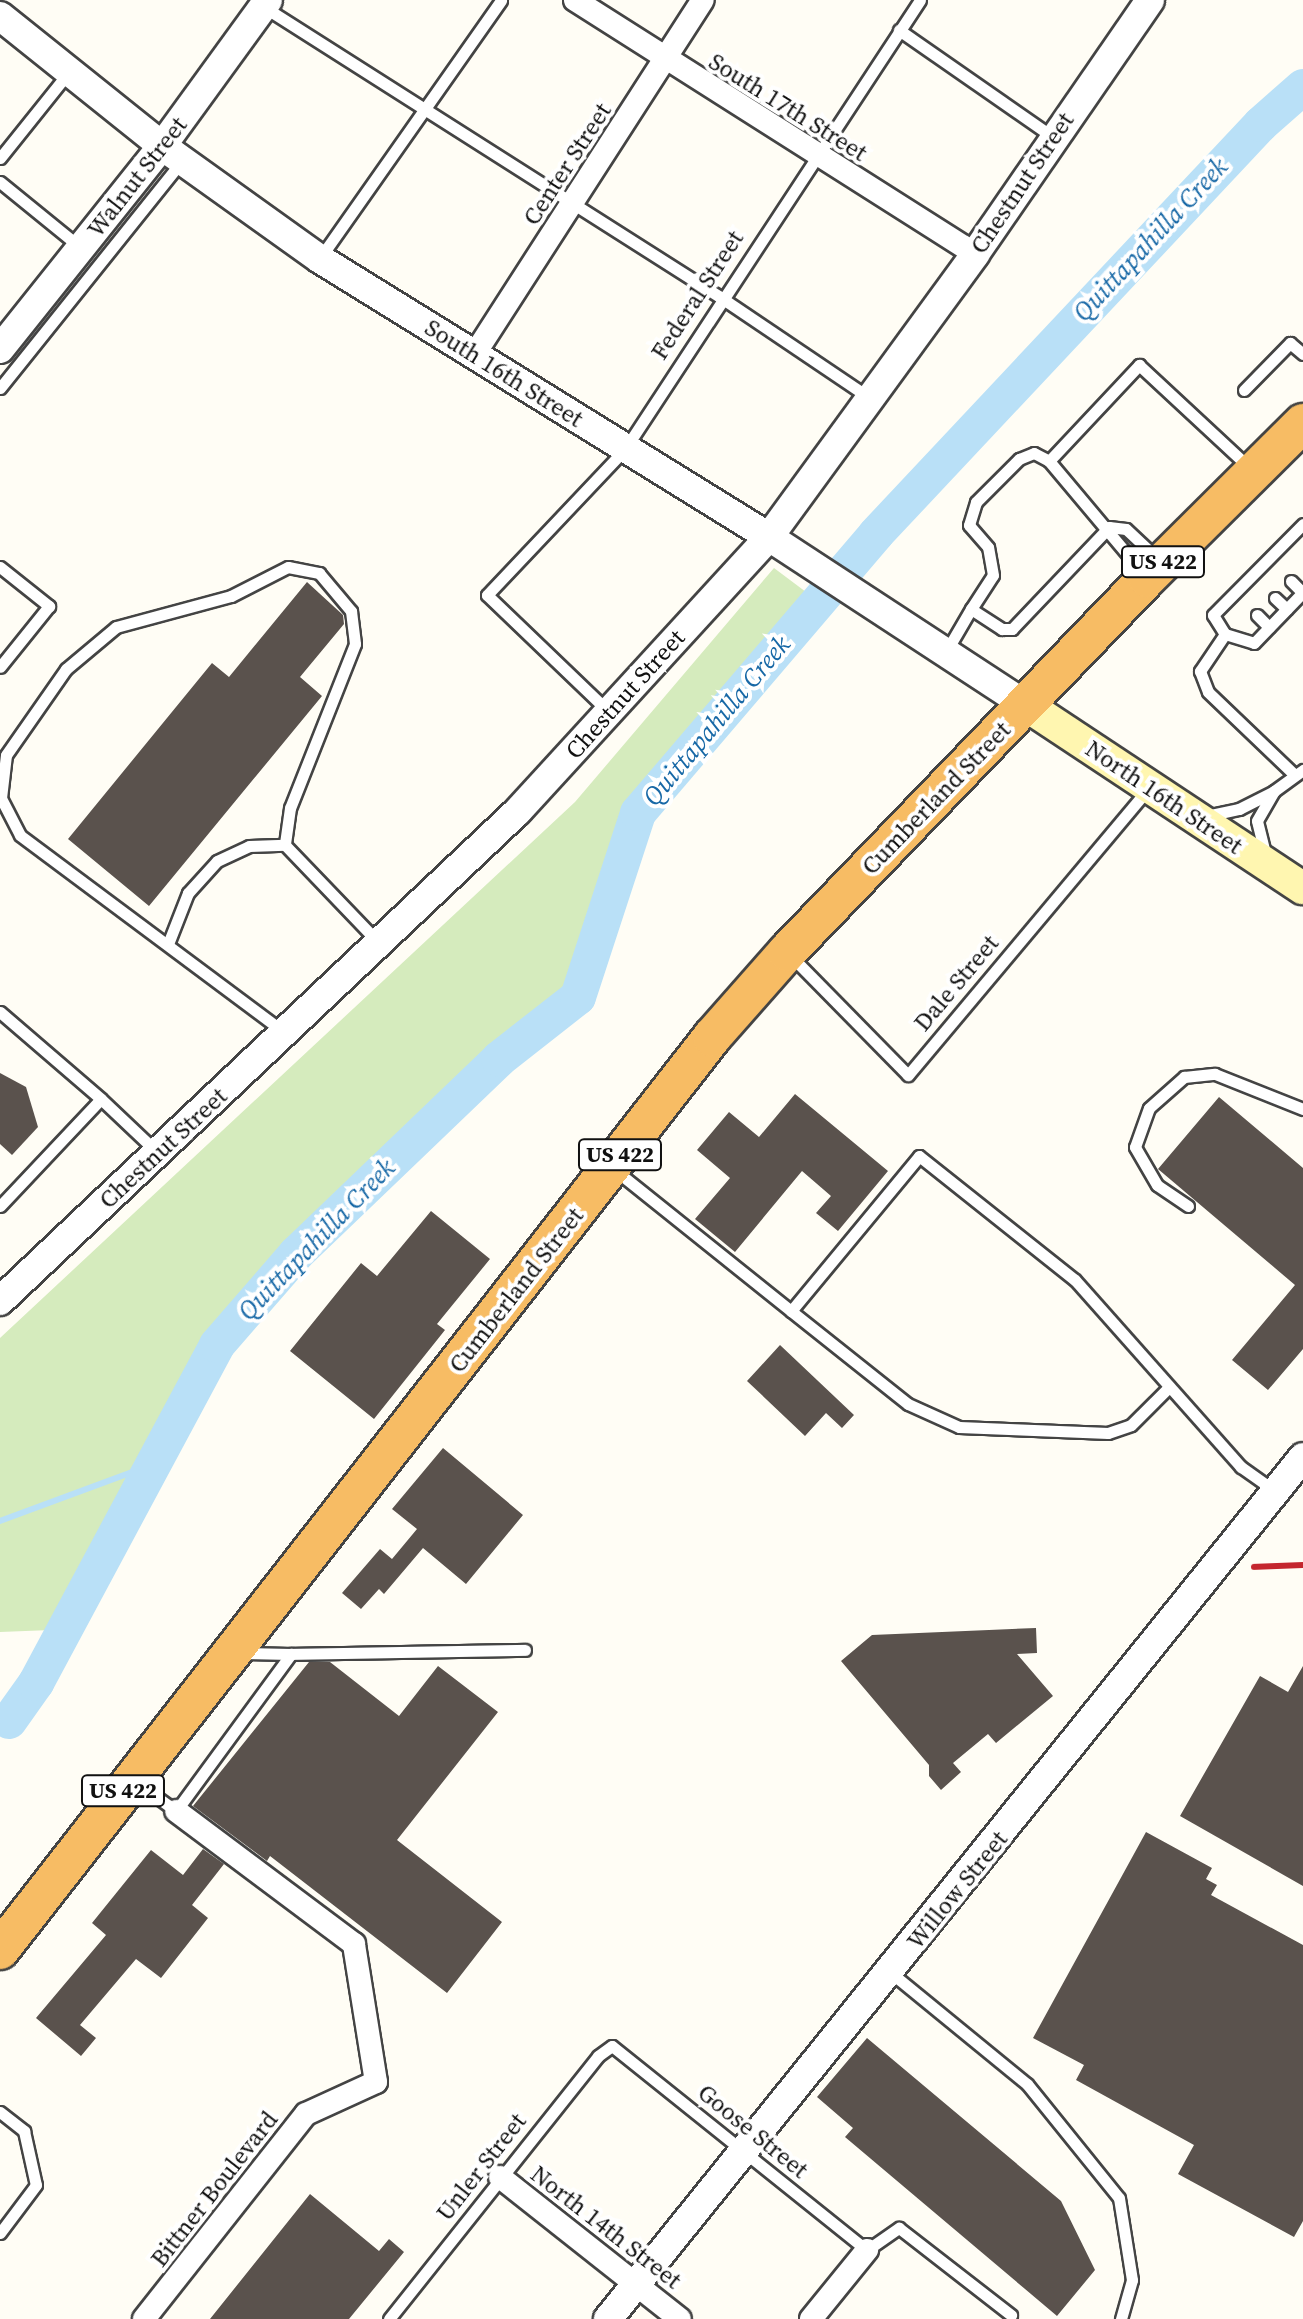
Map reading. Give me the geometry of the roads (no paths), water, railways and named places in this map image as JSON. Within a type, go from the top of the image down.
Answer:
[{"type":"highway","name":"Cumberland Street","points":[[0,1950],[712,1037],[787,952],[1154,570],[1303,423]]},
{"type":"main road","name":"North 16th Street","points":[[1026,705],[1303,888]]},
{"type":"street","name":"South 17th Street","points":[[575,0],[814,156],[975,254]]},
{"type":"street","name":"Center Street","points":[[474,355],[703,0]]},
{"type":"street","name":"Chestnut Street","points":[[0,1301],[518,811],[769,537],[975,254],[1150,0]]},
{"type":"street","name":"Walnut Street","points":[[0,349],[81,248],[172,154],[266,3]]},
{"type":"street","name":"South 16th Street","points":[[0,16],[172,154],[320,259],[769,537],[1026,705]]},
{"type":"street","name":"Willow Street","points":[[608,2319],[1303,1457]]},
{"type":"street","name":"Bittner Boulevard","points":[[144,2319],[306,2114],[376,2082],[354,1944],[176,1811]]},
{"type":"street","name":"North 14th Street","points":[[500,2177],[680,2319]]},
{"type":"street","points":[[811,2319],[867,2250]]},
{"type":"lane","points":[[320,259],[501,0]]},
{"type":"lane","name":"Federal Street","points":[[609,713],[487,595],[625,449],[720,297],[920,0]]},
{"type":"lane","points":[[266,3],[424,110],[720,297],[870,399]]},
{"type":"lane","points":[[899,30],[1053,137]]},
{"type":"lane","points":[[0,158],[69,72]]},
{"type":"lane","points":[[0,388],[172,154]]},
{"type":"lane","points":[[0,182],[81,248]]},
{"type":"lane","points":[[1244,390],[1290,343],[1303,354]]},
{"type":"lane","points":[[1049,461],[1139,365],[1253,472]]},
{"type":"lane","points":[[945,653],[993,575],[988,547],[969,525],[976,502],[1019,459],[1034,453],[1049,461],[1109,527],[1114,543],[1154,570]]},
{"type":"lane","points":[[1291,581],[1303,592],[1254,643],[1225,634],[1213,615],[1238,597],[1272,563],[1302,526]]},
{"type":"lane","points":[[1109,527],[1126,529],[1154,570]]},
{"type":"lane","points":[[971,609],[1002,629],[1012,629],[1109,527]]},
{"type":"lane","points":[[0,567],[49,606],[0,667]]},
{"type":"lane","points":[[284,1033],[20,835],[1,798],[6,755],[66,669],[116,627],[231,596],[288,567],[319,573],[351,611],[355,644],[290,808],[285,845]]},
{"type":"lane","points":[[1275,598],[1287,609]]},
{"type":"lane","points":[[1257,615],[1269,627]]},
{"type":"lane","points":[[1195,818],[1239,809],[1274,791],[1299,773],[1208,692],[1200,671],[1225,634]]},
{"type":"lane","name":"Dale Street","points":[[787,952],[908,1075],[1149,788]]},
{"type":"lane","points":[[1269,866],[1257,821],[1274,791]]},
{"type":"lane","points":[[168,944],[188,893],[217,861],[249,846],[285,845],[379,943]]},
{"type":"lane","points":[[0,1012],[158,1153]]},
{"type":"lane","points":[[1188,1206],[1157,1185],[1135,1147],[1149,1108],[1184,1077],[1215,1074],[1303,1109]]},
{"type":"lane","points":[[0,1206],[101,1099]]},
{"type":"lane","points":[[791,1311],[919,1156],[1075,1280],[1241,1467],[1276,1492]]},
{"type":"lane","points":[[611,1167],[908,1404],[959,1427],[1108,1433],[1131,1425],[1169,1387]]},
{"type":"lane","points":[[233,1652],[525,1650]]},
{"type":"lane","points":[[132,1779],[176,1811],[291,1654]]},
{"type":"lane","points":[[890,1972],[1027,2084],[1119,2198],[1132,2280],[1121,2319]]},
{"type":"lane","name":"Goose Street","points":[[612,2046],[867,2250]]},
{"type":"lane","name":"Unler Street","points":[[389,2319],[598,2056],[612,2046]]},
{"type":"lane","points":[[0,2112],[24,2131],[36,2185],[0,2233]]},
{"type":"lane","points":[[867,2250],[899,2228],[1011,2315]]},
{"type":"waterway","name":"Quittapahilla Creek","points":[[9,1721],[36,1683],[217,1345],[296,1254],[499,1059],[578,997],[638,813],[876,534],[1261,124],[1303,87]]},
{"type":"waterway","points":[[0,1521],[151,1465]]},
{"type":"railway","points":[[1254,1567],[1303,1565]]}]
